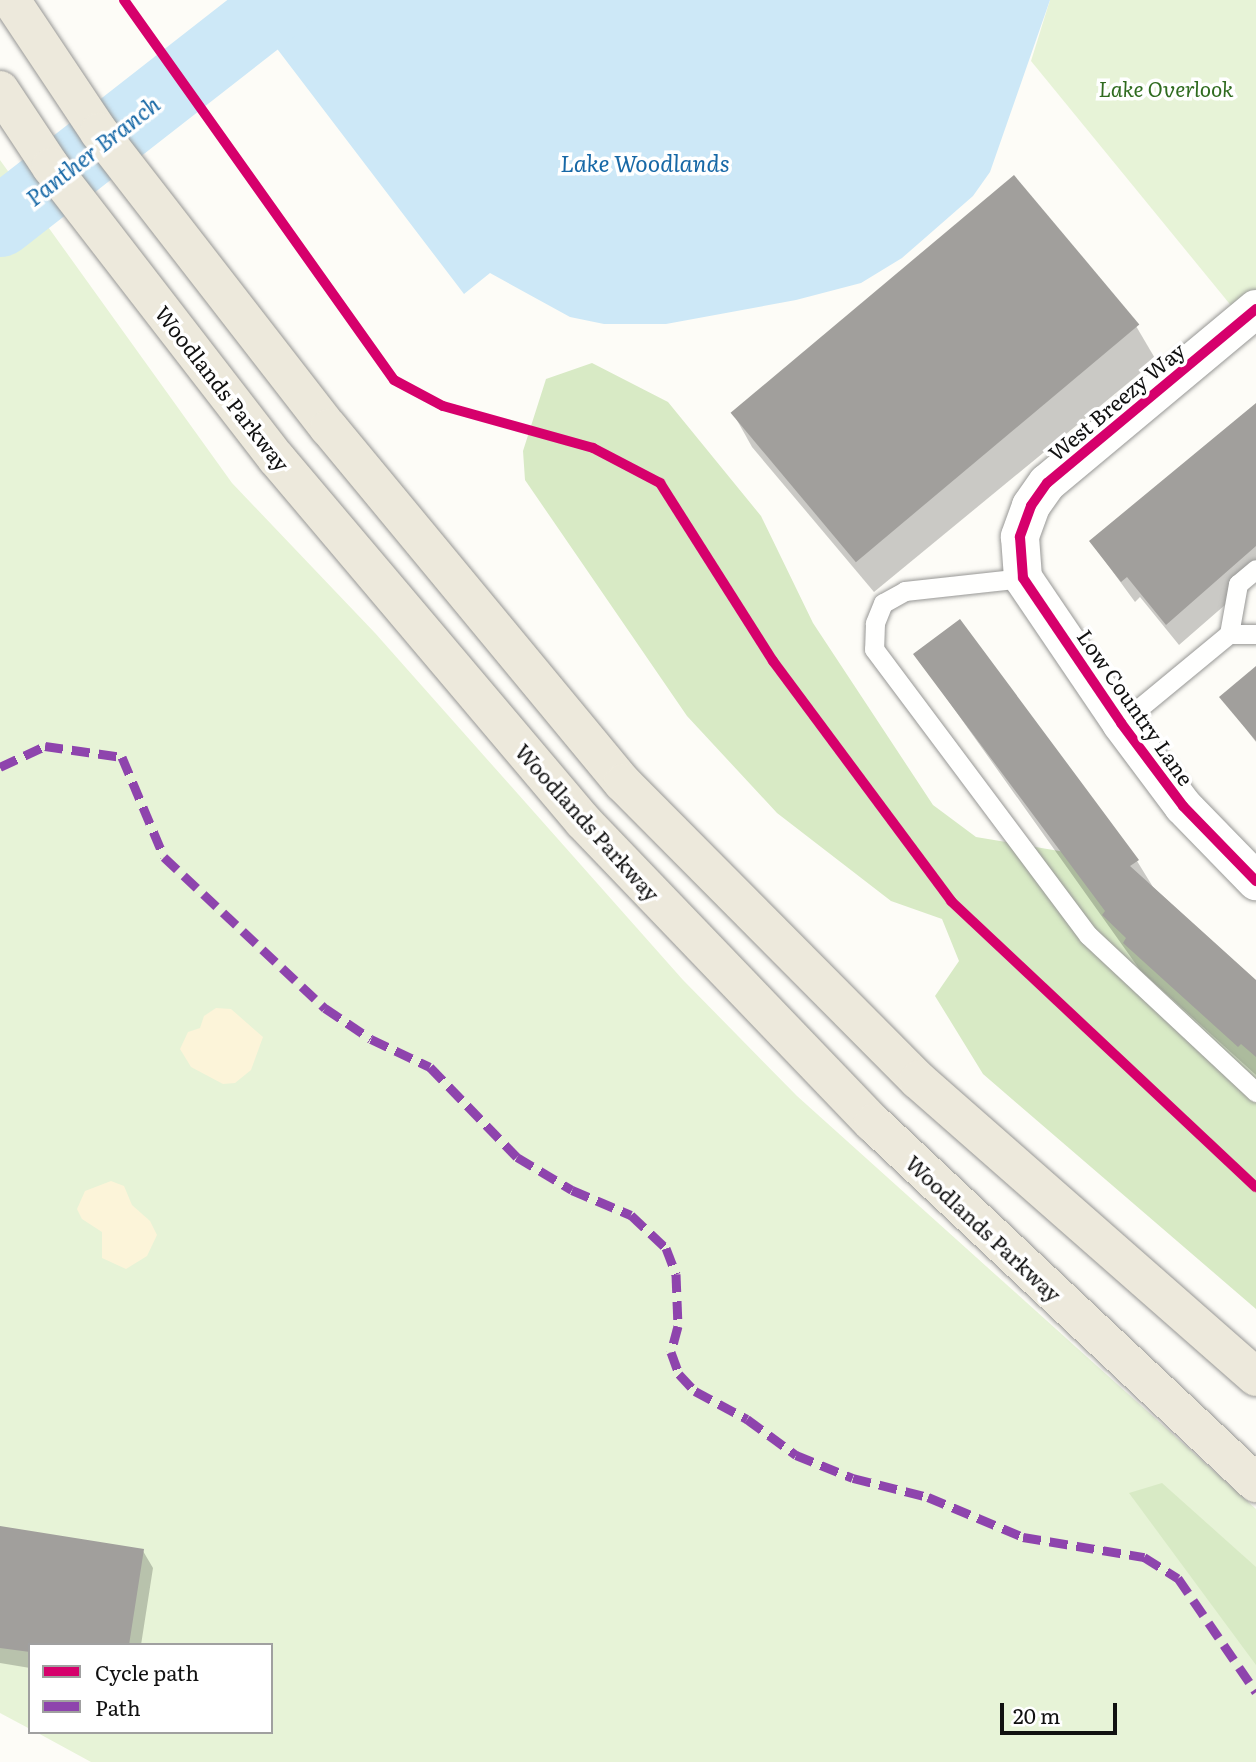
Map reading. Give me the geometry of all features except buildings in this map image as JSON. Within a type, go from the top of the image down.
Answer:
[{"type":"main road","points":[[11,0],[99,132],[329,428],[623,783],[918,1080],[1256,1377]]},
{"type":"main road","name":"Woodlands Parkway","points":[[0,90],[51,167],[277,458],[583,821],[873,1123],[1256,1483]]},
{"type":"main road","points":[[1203,1329],[1256,1361]]},
{"type":"street","name":"West Breezy Way","points":[[1020,537],[1031,506],[1047,483],[1256,309]]},
{"type":"street","name":"Low Country Lane","points":[[1020,537],[1023,578],[1121,723],[1183,806],[1256,881]]},
{"type":"lane","points":[[1229,634],[1238,584],[1256,569]]},
{"type":"lane","points":[[1023,578],[905,591],[883,603],[875,623],[874,649],[1088,936],[1256,1092]]},
{"type":"lane","points":[[1121,723],[1229,634],[1256,634]]},
{"type":"green space","name":"Lake Overlook","points":[[1050,0],[1256,0],[1256,289],[1233,308],[1031,61]]},
{"type":"green space","points":[[0,160],[232,483],[375,633],[683,980],[797,1096],[1256,1509],[1256,1762],[91,1762],[40,1734],[273,1734],[273,1643],[28,1643],[28,1728],[0,1713]]},
{"type":"green space","points":[[592,363],[668,402],[761,516],[813,623],[933,805],[976,837],[1089,856],[1256,1017],[1256,1309],[983,1074],[935,996],[959,961],[942,919],[891,901],[777,813],[687,716],[525,480],[523,451],[546,379]]},
{"type":"green space","points":[[1162,1483],[1256,1567],[1256,1665],[1129,1493]]},
{"type":"sand","points":[[216,1008],[231,1009],[263,1037],[251,1070],[235,1083],[223,1084],[191,1067],[180,1049],[188,1032],[200,1028],[204,1016]]},
{"type":"sand","points":[[111,1181],[124,1186],[132,1205],[150,1221],[157,1235],[147,1256],[126,1269],[102,1258],[102,1232],[82,1219],[77,1209],[85,1191]]},
{"type":"water","name":"Lake Woodlands","points":[[240,0],[1050,0],[990,172],[973,196],[902,258],[861,283],[796,300],[666,324],[604,324],[570,317],[490,273],[464,294]]},
{"type":"waterway","name":"Panther Branch","points":[[0,222],[284,0]]},
{"type":"marked path","points":[[0,767],[45,746],[122,757],[164,857],[325,1008],[371,1039],[430,1067],[517,1157],[572,1190],[631,1215],[666,1248],[676,1274],[678,1326],[671,1352],[679,1374],[695,1391],[747,1419],[796,1455],[853,1478],[928,1497],[1023,1537],[1144,1557],[1178,1578],[1256,1692]]},
{"type":"cycle path","points":[[124,0],[394,380],[443,406],[593,448],[660,483],[773,661],[951,901],[1256,1187]]},
{"type":"cycle path","points":[[1256,309],[1047,483],[1031,506],[1020,537],[1023,578],[1121,723],[1183,806],[1256,881]]}]
